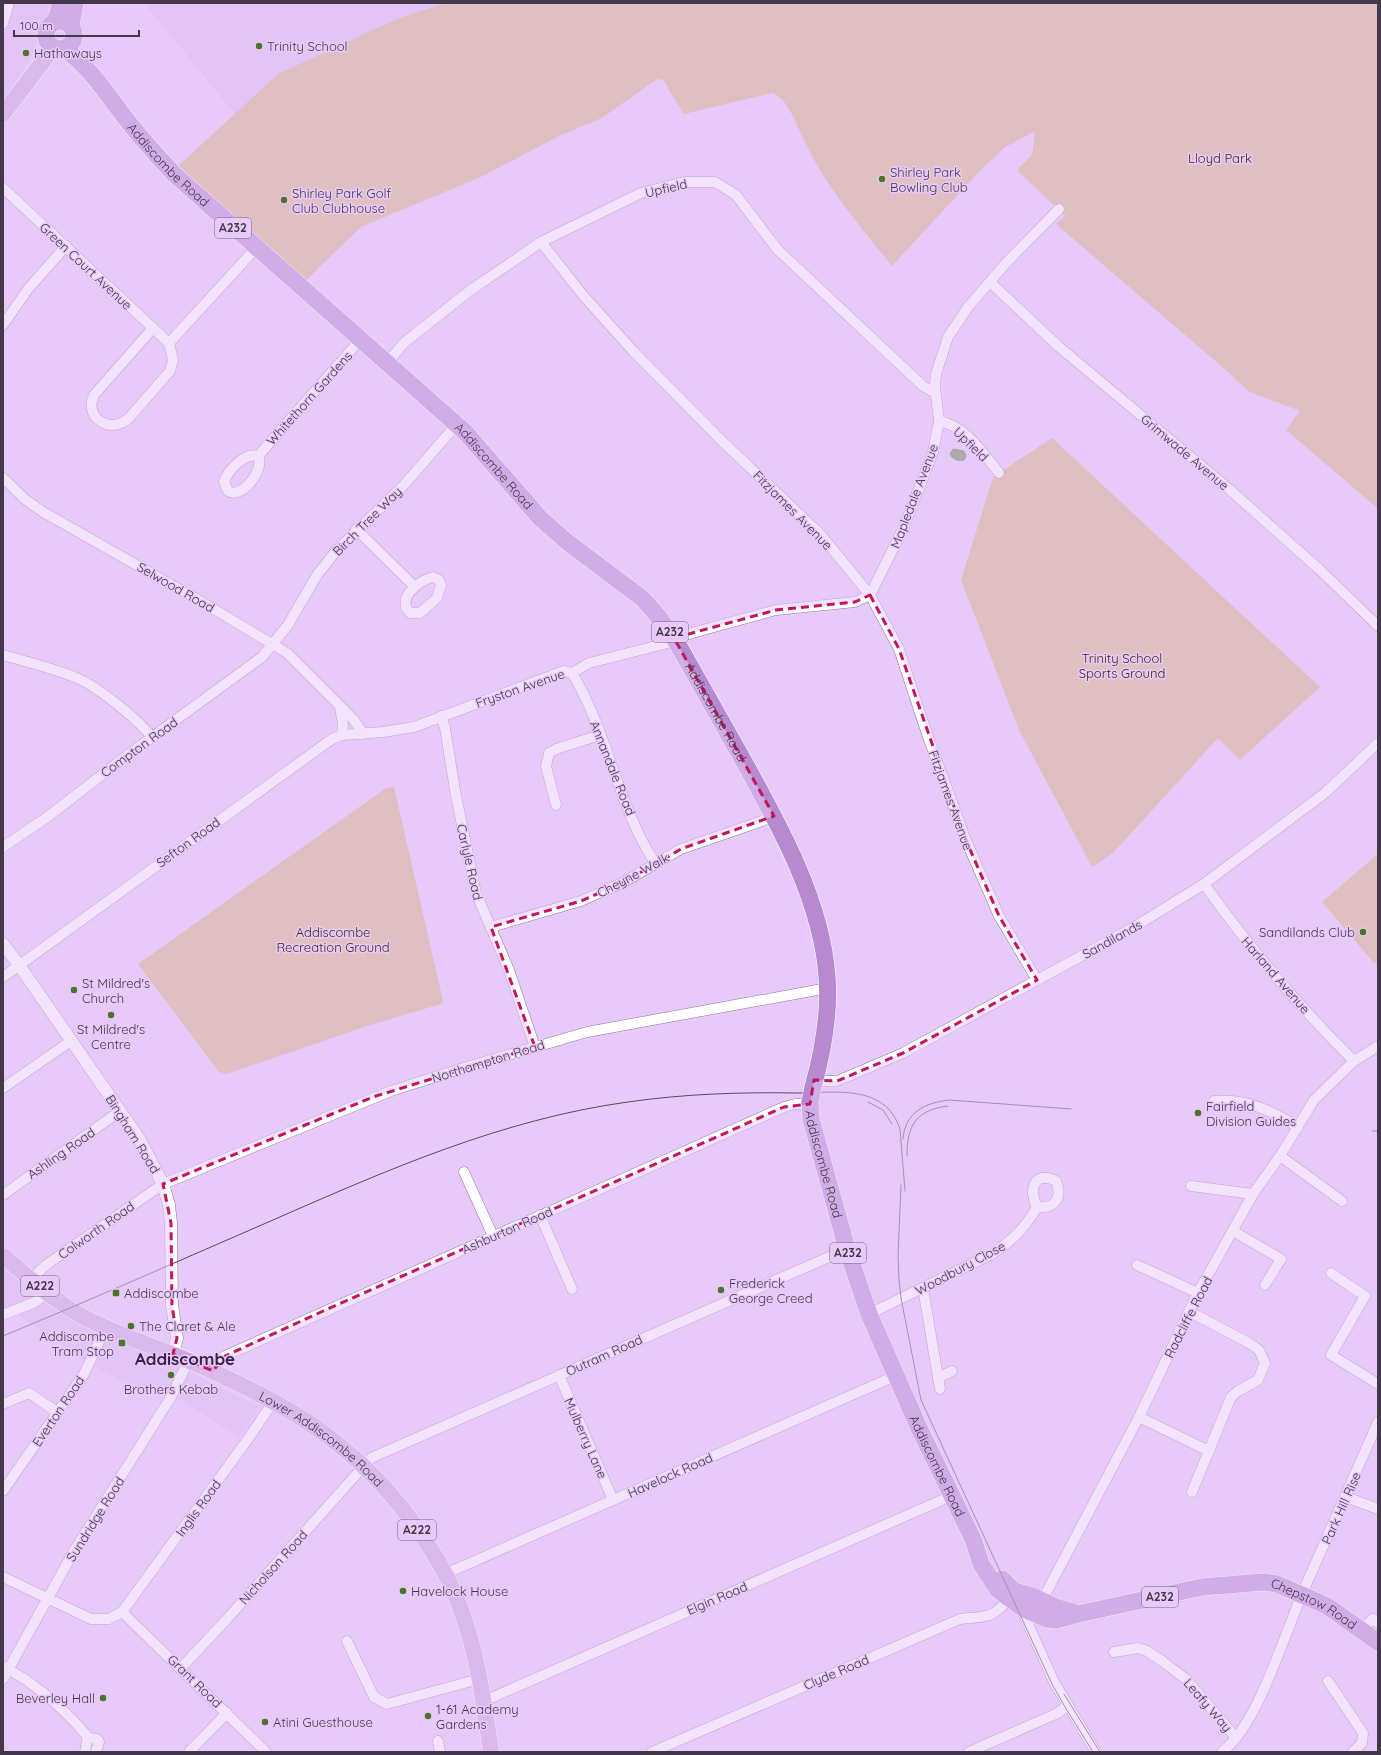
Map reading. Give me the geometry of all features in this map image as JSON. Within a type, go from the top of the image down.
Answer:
[{"type":"highway","points":[[61,3],[67,27],[71,44],[59,48],[48,41],[47,33],[50,26],[67,27]]},
{"type":"highway","points":[[67,27],[76,3]]},
{"type":"highway","name":"Addiscombe Road","points":[[67,27],[97,78],[124,116],[161,161],[256,248],[456,424],[481,450],[540,518],[570,544],[639,596],[657,615],[675,640],[773,815],[800,876],[818,926],[824,952],[828,988],[826,1026],[812,1093],[812,1120],[847,1249],[869,1314],[895,1376],[976,1546],[981,1564],[998,1590],[1014,1599],[1039,1607]]},
{"type":"highway","name":"Addiscombe Road","points":[[59,48],[78,58],[97,78]]},
{"type":"highway","name":"Chepstow Road","points":[[1039,1607],[1047,1619],[1061,1620],[1078,1614],[1202,1588],[1264,1582],[1277,1584],[1301,1598],[1336,1621],[1378,1652]]},
{"type":"highway","name":"Chepstow Road","points":[[1301,1598],[1327,1606],[1362,1629],[1378,1642]]},
{"type":"main road","points":[[3,114],[59,48]]},
{"type":"main road","name":"Lower Addiscombe Road","points":[[3,1256],[73,1311],[106,1327],[189,1360],[273,1402],[314,1426],[364,1465],[410,1519],[445,1574],[468,1631],[484,1701],[491,1752]]},
{"type":"street","points":[[3,23],[9,3]]},
{"type":"street","name":"Upfield","points":[[387,363],[404,343],[445,311],[541,242],[641,193],[684,182],[715,182],[736,195],[776,249],[923,386],[936,393]]},
{"type":"street","name":"Green Court Avenue","points":[[3,188],[169,343]]},
{"type":"street","name":"Mapledale Avenue","points":[[870,595],[880,577],[909,514],[933,452],[939,421],[935,378],[938,364],[950,334],[990,282],[1059,210]]},
{"type":"street","name":"Fitzjames Avenue","points":[[541,242],[582,294],[633,351],[723,442],[820,534],[870,595],[899,649],[964,838],[999,916],[1037,980]]},
{"type":"street","points":[[3,325],[28,289],[66,246]]},
{"type":"street","points":[[153,328],[94,395],[92,408],[99,420],[105,424],[119,425],[134,412],[170,371],[173,360],[169,343],[256,248]]},
{"type":"street","name":"Grimwade Avenue","points":[[990,282],[1058,346],[1229,489],[1319,569],[1378,626]]},
{"type":"street","name":"Whitethorn Gardens","points":[[258,456],[360,340]]},
{"type":"street","name":"Upfield","points":[[939,421],[949,423],[968,437],[981,449],[999,473]]},
{"type":"street","name":"Birch Tree Way","points":[[274,644],[322,569],[340,546],[356,529],[404,485],[456,424]]},
{"type":"street","name":"Selwood Road","points":[[3,478],[38,509],[274,644],[296,661],[340,708],[354,720],[362,734]]},
{"type":"street","points":[[356,529],[414,586]]},
{"type":"street","points":[[675,640],[776,610],[854,602],[870,595]]},
{"type":"street","name":"Fryston Avenue","points":[[362,734],[405,729],[564,671],[572,673],[590,663],[675,640]]},
{"type":"street","name":"Compton Road","points":[[3,847],[46,818],[152,737],[256,663],[274,644]]},
{"type":"street","points":[[3,655],[63,673],[83,681],[108,698],[152,737]]},
{"type":"street","name":"Annandale Road","points":[[572,673],[600,735],[627,805],[655,863]]},
{"type":"street","points":[[340,708],[343,724],[342,735]]},
{"type":"street","name":"Carlyle Road","points":[[441,716],[445,728],[473,884],[480,904],[509,970],[535,1047]]},
{"type":"street","name":"Sefton Road","points":[[3,977],[324,744],[342,735],[362,734]]},
{"type":"street","points":[[556,805],[546,766],[549,753],[556,748],[600,735]]},
{"type":"street","name":"Sandilands","points":[[812,1093],[903,1053],[1131,929],[1204,884],[1325,793],[1378,743]]},
{"type":"street","name":"Cheyne Walk","points":[[491,927],[580,902],[624,882],[681,849],[762,821],[773,815]]},
{"type":"street","name":"Harland Avenue","points":[[1204,884],[1236,929],[1286,988],[1354,1061]]},
{"type":"street","name":"Bingham Road","points":[[3,944],[120,1111],[147,1152],[163,1184],[169,1205],[171,1223],[172,1305],[177,1338],[173,1354]]},
{"type":"street","name":"Northampton Road","points":[[163,1184],[374,1097],[460,1069],[605,1028],[828,988]]},
{"type":"street","points":[[3,1088],[71,1041]]},
{"type":"street","name":"Radcliffe Road","points":[[1039,1607],[1138,1416],[1198,1293],[1253,1194],[1280,1156],[1314,1100],[1354,1061],[1378,1046]]},
{"type":"street","name":"Ashburton Road","points":[[213,1371],[216,1364],[225,1356],[540,1215],[795,1104],[812,1093]]},
{"type":"street","points":[[1214,1101],[1232,1099],[1270,1110],[1298,1127]]},
{"type":"street","name":"Ashling Road","points":[[3,1195],[120,1111]]},
{"type":"street","points":[[1280,1156],[1342,1201]]},
{"type":"street","points":[[464,1172],[493,1236]]},
{"type":"street","name":"Colworth Road","points":[[31,1279],[46,1265],[163,1184]]},
{"type":"street","points":[[1191,1186],[1253,1194]]},
{"type":"street","name":"Woodbury Close","points":[[869,1314],[992,1254],[1007,1245],[1019,1234],[1037,1207]]},
{"type":"street","points":[[540,1215],[572,1289]]},
{"type":"street","points":[[1233,1231],[1281,1259],[1265,1285]]},
{"type":"street","name":"Outram Road","points":[[364,1465],[370,1458],[847,1249]]},
{"type":"street","points":[[1136,1265],[1198,1293]]},
{"type":"street","points":[[1331,1273],[1365,1296],[1331,1356],[1378,1384]]},
{"type":"street","points":[[923,1288],[940,1389]]},
{"type":"street","points":[[3,1315],[35,1302],[48,1292]]},
{"type":"street","points":[[1190,1312],[1250,1343],[1260,1350],[1265,1363],[1258,1380],[1238,1391],[1231,1397],[1192,1492]]},
{"type":"street","name":"Everton Road","points":[[3,1491],[84,1374],[106,1327]]},
{"type":"street","name":"Sundridge Road","points":[[5,1672],[47,1598],[171,1397],[189,1360]]},
{"type":"street","points":[[938,1378],[952,1371]]},
{"type":"street","name":"Mulberry Lane","points":[[559,1375],[613,1500]]},
{"type":"street","name":"Havelock Road","points":[[445,1574],[895,1376]]},
{"type":"street","points":[[3,1404],[29,1393],[57,1412]]},
{"type":"street","name":"Inglis Road","points":[[122,1612],[244,1445],[273,1402]]},
{"type":"street","points":[[1138,1416],[1209,1450]]},
{"type":"street","name":"Park Hill Rise","points":[[1222,1752],[1236,1738],[1254,1710],[1378,1422]]},
{"type":"street","name":"Nicholson Road","points":[[181,1668],[227,1619],[364,1465]]},
{"type":"street","name":"Elgin Road","points":[[484,1701],[951,1496]]},
{"type":"street","points":[[1346,1497],[1378,1509]]},
{"type":"street","points":[[3,1577],[91,1619],[109,1619],[122,1612]]},
{"type":"street","name":"Addiscombe Road","points":[[1014,1599],[1054,1682],[1096,1752]]},
{"type":"street","name":"Clyde Road","points":[[652,1752],[960,1618],[990,1616],[998,1612],[1014,1599]]},
{"type":"street","name":"Grant Road","points":[[122,1612],[228,1713],[266,1752]]},
{"type":"street","points":[[1362,1629],[1373,1618],[1378,1623]]},
{"type":"street","points":[[347,1641],[374,1697],[387,1704],[479,1680]]},
{"type":"street","name":"Leafy Way","points":[[1114,1652],[1142,1649],[1166,1664],[1181,1675],[1194,1688],[1236,1738]]},
{"type":"street","points":[[5,1672],[38,1688],[53,1701],[89,1738],[97,1739],[99,1742],[96,1752]]},
{"type":"street","points":[[1328,1682],[1363,1733],[1362,1743],[1353,1752]]},
{"type":"street","points":[[969,1752],[1058,1713],[1059,1710],[1068,1705]]},
{"type":"street","points":[[189,1752],[228,1713]]},
{"type":"street","points":[[87,1751],[87,1741],[89,1738]]},
{"type":"street","points":[[438,1741],[440,1752]]},
{"type":"highlighted area","points":[[870,595],[899,649],[965,838],[999,916],[1037,980],[903,1053],[837,1081],[814,1080],[810,1104],[784,1107],[321,1312],[225,1356],[213,1371],[173,1354],[177,1338],[172,1305],[171,1223],[163,1184],[373,1097],[535,1047],[491,927],[581,901],[624,882],[681,849],[774,816],[674,638],[776,610],[855,602]]},
{"type":"shaded area","points":[[6,3],[53,3],[30,59],[3,101],[3,13]]},
{"type":"shaded area","name":"Trinity School","points":[[144,3],[446,3],[399,18],[278,74],[235,114]]},
{"type":"shaded area","points":[[953,449],[964,451],[966,456],[964,460],[952,458],[950,454]]},
{"type":"shaded area","points":[[3,1267],[68,1317],[183,1369],[259,1407],[240,1437],[152,1383],[145,1394],[83,1360],[9,1308],[3,1311]]},
{"type":"green space","name":"Lloyd Park","points":[[446,3],[1378,3],[1378,509],[1286,430],[1300,411],[1248,391],[1227,371],[1056,224],[1065,216],[1017,170],[1032,155],[1035,131],[1004,148],[977,174],[892,266],[833,190],[813,157],[791,113],[783,101],[772,93],[684,114],[663,80],[657,79],[602,118],[559,136],[483,176],[361,227],[304,282],[178,166],[278,74],[399,18]]},
{"type":"green space","name":"Trinity School Sports Ground","points":[[1052,438],[1320,687],[1240,760],[1218,738],[1113,853],[1092,867],[1019,730],[961,580],[993,477]]},
{"type":"green space","name":"Addiscombe Recreation Ground","points":[[394,787],[443,1001],[441,1004],[370,1025],[227,1074],[219,1072],[138,964],[386,788]]},
{"type":"green space","name":"Sandilands Club","points":[[1378,854],[1378,961],[1374,963],[1322,902]]},
{"type":"tram line","points":[[3,1336],[402,1165],[491,1134],[536,1121],[582,1110],[628,1102],[691,1095],[754,1093],[842,1092],[871,1097],[883,1104],[893,1114],[900,1129],[905,1191]]},
{"type":"tram line","points":[[903,1139],[908,1122],[912,1116],[918,1110],[940,1101],[949,1100],[1071,1109]]},
{"type":"tram line","points":[[868,1102],[883,1110],[892,1124]]},
{"type":"tram line","points":[[907,1156],[909,1136],[916,1121],[921,1115],[928,1111],[948,1106]]},
{"type":"tram line","points":[[1372,1131],[1378,1131]]},
{"type":"tram line","points":[[901,1185],[898,1256],[899,1279],[901,1298],[921,1400],[1052,1684],[1093,1752]]},
{"type":"tram line","points":[[1064,1694],[1100,1752]]},
{"type":"place","name":"Trinity School","points":[[259,46]]},
{"type":"place","name":"Hathaways","points":[[26,53]]},
{"type":"place","name":"Shirley Park Bowling Club","points":[[882,179]]},
{"type":"place","name":"Shirley Park Golf Club Clubhouse","points":[[284,200]]},
{"type":"place","name":"Sandilands Club","points":[[1363,932]]},
{"type":"place","name":"St Mildred's Church","points":[[74,990]]},
{"type":"place","name":"St Mildred's Centre","points":[[111,1015]]},
{"type":"place","name":"Fairfield Division Guides","points":[[1198,1113]]},
{"type":"place","name":"Frederick George Creed","points":[[721,1290]]},
{"type":"place","name":"Addiscombe","points":[[116,1293]]},
{"type":"place","name":"The Claret & Ale","points":[[131,1326]]},
{"type":"place","name":"Addiscombe Tram Stop","points":[[122,1343]]},
{"type":"place","name":"Brothers Kebab","points":[[171,1375]]},
{"type":"place","name":"Havelock House","points":[[403,1591]]},
{"type":"place","name":"Beverley Hall","points":[[103,1698]]},
{"type":"place","name":"1-61 Academy Gardens","points":[[428,1716]]},
{"type":"place","name":"Atini Guesthouse","points":[[265,1722]]},
{"type":"district","name":"Addiscombe","points":[[185,1359]]}]
